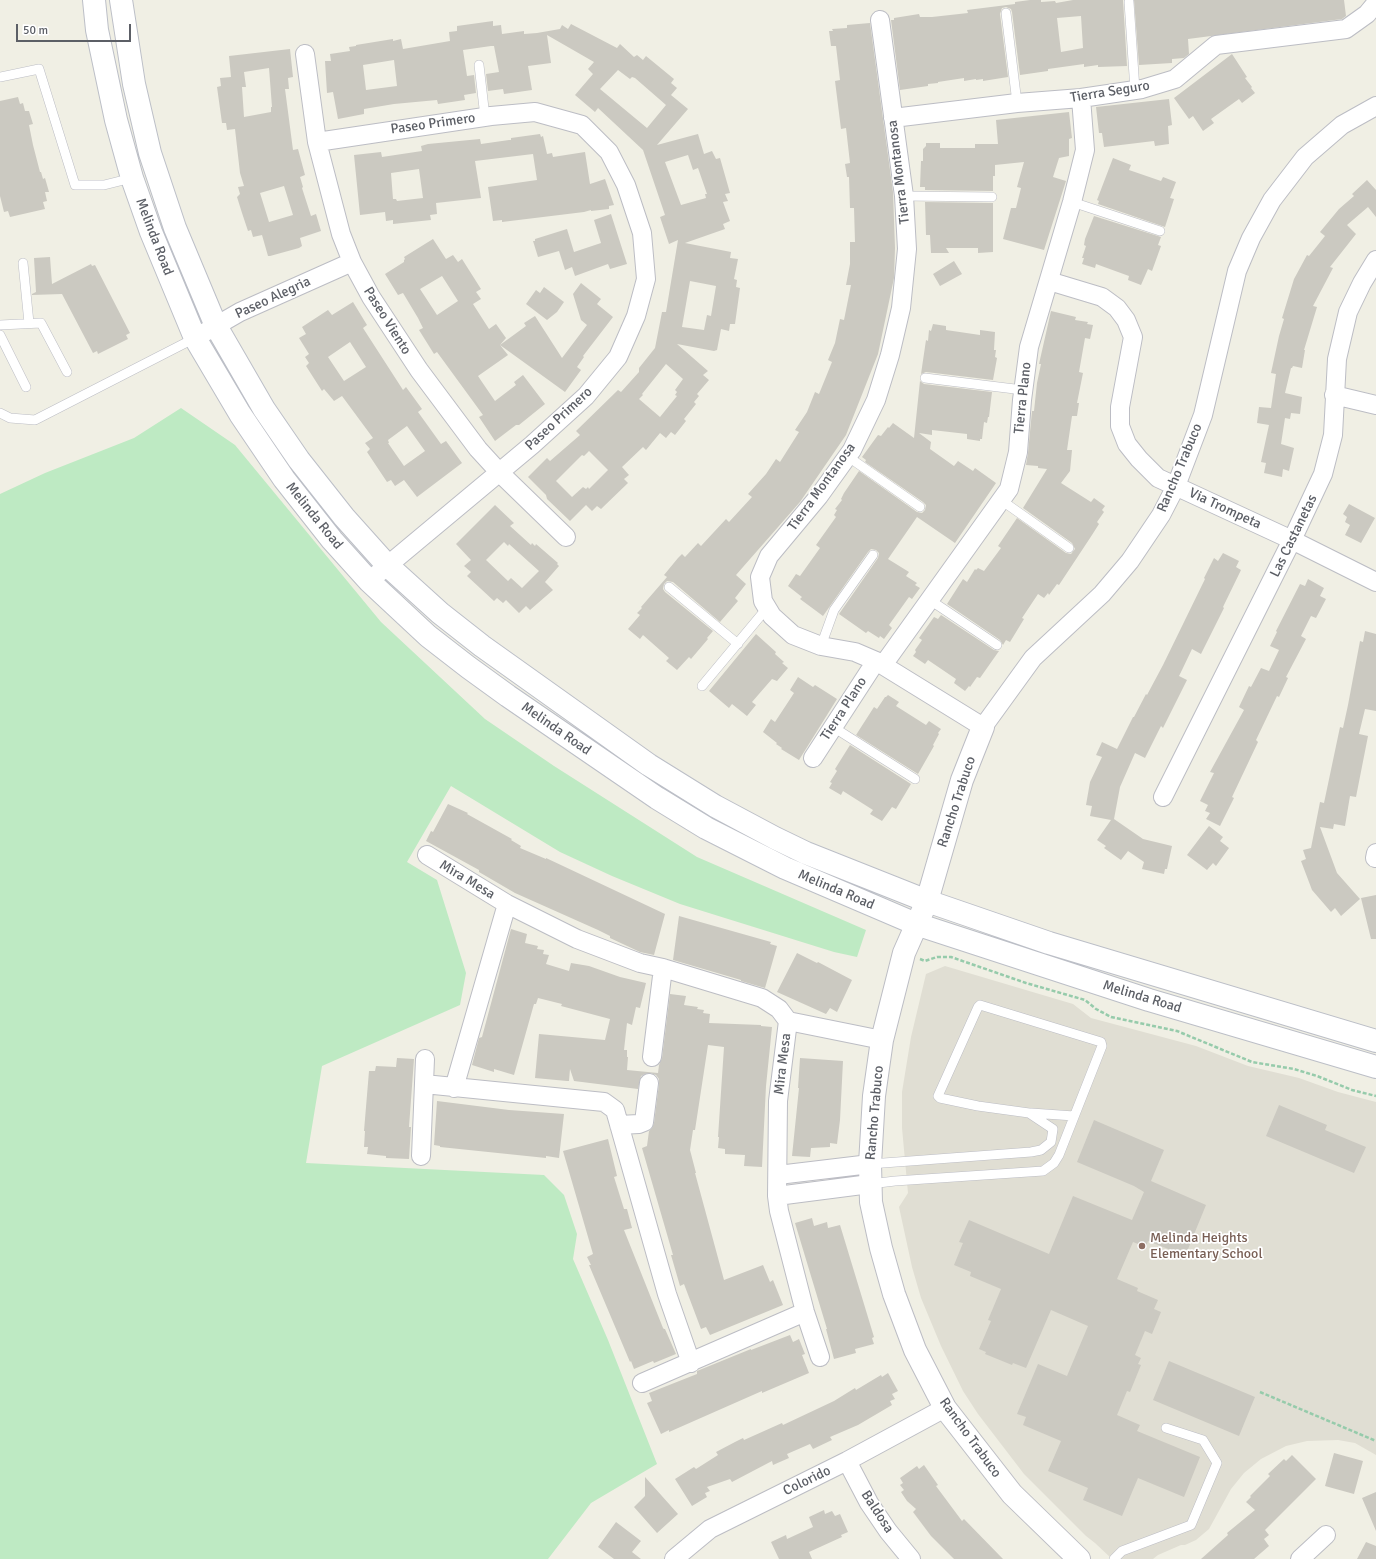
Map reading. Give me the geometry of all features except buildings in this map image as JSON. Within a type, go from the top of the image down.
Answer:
[{"type":"main road","name":"Melinda Road","points":[[94,0],[97,30],[132,178],[151,232],[195,338],[261,448],[284,479],[332,540],[369,581],[428,636],[468,667],[657,798],[706,828],[778,865],[916,924],[1149,1000],[1376,1067]]},
{"type":"main road","name":"Melinda Road","points":[[121,0],[134,84],[150,152],[175,228],[216,326],[264,409],[299,460],[344,517],[387,565],[440,613],[482,646],[649,765],[735,817],[793,847],[838,867],[927,901],[1049,943],[1376,1041]]},
{"type":"main road","name":"Rancho Trabuco","points":[[983,728],[962,780],[927,901],[904,953],[882,1040],[874,1096],[870,1174],[871,1202],[881,1248],[894,1294],[915,1350],[945,1408],[1012,1494],[1079,1559]]},
{"type":"street","name":"Tierra Seguro","points":[[893,118],[1017,103],[1081,98],[1142,89],[1175,79],[1216,44],[1346,28],[1367,14],[1376,3]]},
{"type":"street","name":"Tierra Montanosa","points":[[880,20],[904,196],[907,249],[901,308],[890,355],[876,400],[852,450],[819,496],[769,556],[760,577],[763,601],[772,616],[794,635],[821,646],[855,652],[879,663],[983,728]]},
{"type":"street","name":"Paseo Viento","points":[[305,54],[317,142],[341,234],[352,262],[371,297],[419,370],[478,449],[500,473],[566,537]]},
{"type":"street","name":"Tierra Plano","points":[[813,758],[833,727],[879,663],[930,600],[1009,489],[1018,452],[1023,390],[1029,348],[1050,281],[1085,150],[1081,98]]},
{"type":"street","name":"Rancho Trabuco","points":[[983,728],[1033,658],[1102,594],[1130,561],[1161,515],[1176,486],[1203,415],[1237,271],[1251,238],[1272,200],[1305,157],[1342,125],[1376,106]]},
{"type":"street","name":"Paseo Primero","points":[[317,142],[485,117],[535,112],[582,126],[609,152],[626,185],[642,234],[646,279],[636,316],[618,357],[586,396],[500,473],[369,581]]},
{"type":"street","name":"Las Castanetas","points":[[1163,797],[1292,540],[1323,474],[1332,435],[1337,359],[1348,312],[1362,283],[1376,260]]},
{"type":"street","name":"Paseo Alegria","points":[[195,338],[240,312],[352,262]]},
{"type":"street","name":"Via Trompeta","points":[[1050,281],[1102,297],[1117,308],[1126,320],[1133,336],[1120,407],[1120,426],[1128,444],[1139,459],[1158,478],[1292,540],[1376,582]]},
{"type":"street","points":[[1334,395],[1376,405]]},
{"type":"street","name":"Mira Mesa","points":[[427,855],[507,904],[577,939],[640,963],[663,968],[762,998],[779,1009],[788,1021],[778,1101],[777,1196],[779,1211],[805,1312],[820,1357]]},
{"type":"street","name":"Mira Mesa","points":[[454,1088],[507,904]]},
{"type":"street","points":[[652,1056],[663,968]]},
{"type":"street","points":[[788,1021],[882,1040]]},
{"type":"street","points":[[421,1156],[425,1059]]},
{"type":"street","points":[[619,1125],[639,1124],[644,1122],[649,1083]]},
{"type":"street","points":[[424,1084],[604,1102],[615,1110],[667,1294],[692,1362]]},
{"type":"street","points":[[778,1175],[870,1174]]},
{"type":"street","points":[[777,1196],[870,1174]]},
{"type":"street","points":[[642,1383],[805,1312]]},
{"type":"street","name":"Colorido","points":[[674,1559],[710,1529],[847,1461],[945,1408]]},
{"type":"street","name":"Baldosa","points":[[847,1461],[873,1509],[888,1531],[911,1559]]},
{"type":"street","points":[[1300,1559],[1326,1535]]},
{"type":"lane","points":[[1129,2],[1135,90]]},
{"type":"lane","points":[[1006,13],[1017,103]]},
{"type":"lane","points":[[479,65],[485,117]]},
{"type":"lane","points":[[0,77],[39,69],[75,185],[104,185],[132,178]]},
{"type":"lane","points":[[904,196],[992,197]]},
{"type":"lane","points":[[1072,202],[1160,231]]},
{"type":"lane","points":[[23,263],[29,323]]},
{"type":"lane","points":[[0,325],[41,323],[67,372]]},
{"type":"lane","points":[[0,335],[26,386]]},
{"type":"lane","points":[[0,413],[10,418],[35,420],[195,338]]},
{"type":"lane","points":[[925,378],[1023,390]]},
{"type":"lane","points":[[847,456],[920,507]]},
{"type":"lane","points":[[1001,500],[1069,548]]},
{"type":"lane","points":[[821,646],[834,610],[873,555]]},
{"type":"lane","points":[[670,587],[738,644]]},
{"type":"lane","points":[[930,600],[997,645]]},
{"type":"lane","points":[[702,686],[767,608]]},
{"type":"lane","points":[[833,727],[915,778]]},
{"type":"lane","points":[[870,1174],[895,1181],[1043,1171],[1054,1163],[1059,1155],[1102,1046],[1101,1042],[980,1005],[938,1096],[940,1098],[978,1106],[1029,1113],[1074,1116]]},
{"type":"lane","points":[[870,1174],[1041,1150],[1051,1142],[1053,1129],[1029,1113]]},
{"type":"lane","points":[[1114,1559],[1122,1551],[1191,1525],[1216,1463],[1203,1440],[1166,1428]]},
{"type":"path","points":[[904,953],[925,961],[937,957],[951,957],[1026,983],[1085,1000],[1096,1009],[1111,1017],[1177,1031],[1252,1062],[1316,1076],[1352,1090],[1376,1096]]},
{"type":"path","points":[[1260,1392],[1376,1440]]},
{"type":"shaded area","name":"Melinda Heights Elementary School","points":[[945,966],[1073,1004],[1091,1018],[1196,1046],[1248,1066],[1299,1078],[1338,1092],[1376,1102],[1376,1455],[1355,1443],[1338,1440],[1307,1441],[1286,1446],[1261,1459],[1244,1473],[1231,1489],[1209,1529],[1196,1540],[1158,1555],[1153,1559],[1112,1559],[1086,1536],[1024,1474],[978,1414],[963,1391],[941,1346],[921,1298],[912,1267],[899,1207],[908,1193],[902,1128],[902,1092],[911,1037],[926,974]]},
{"type":"green space","points":[[181,408],[235,445],[381,622],[485,719],[554,766],[697,857],[866,930],[857,957],[834,952],[680,904],[612,876],[560,852],[451,786],[407,862],[437,880],[466,973],[460,1005],[322,1066],[306,1163],[544,1175],[564,1195],[577,1234],[573,1259],[608,1340],[657,1464],[591,1503],[548,1559],[0,1559],[0,494],[45,473],[134,438]]},
{"type":"place","name":"Melinda Heights Elementary School","points":[[1142,1246]]}]
